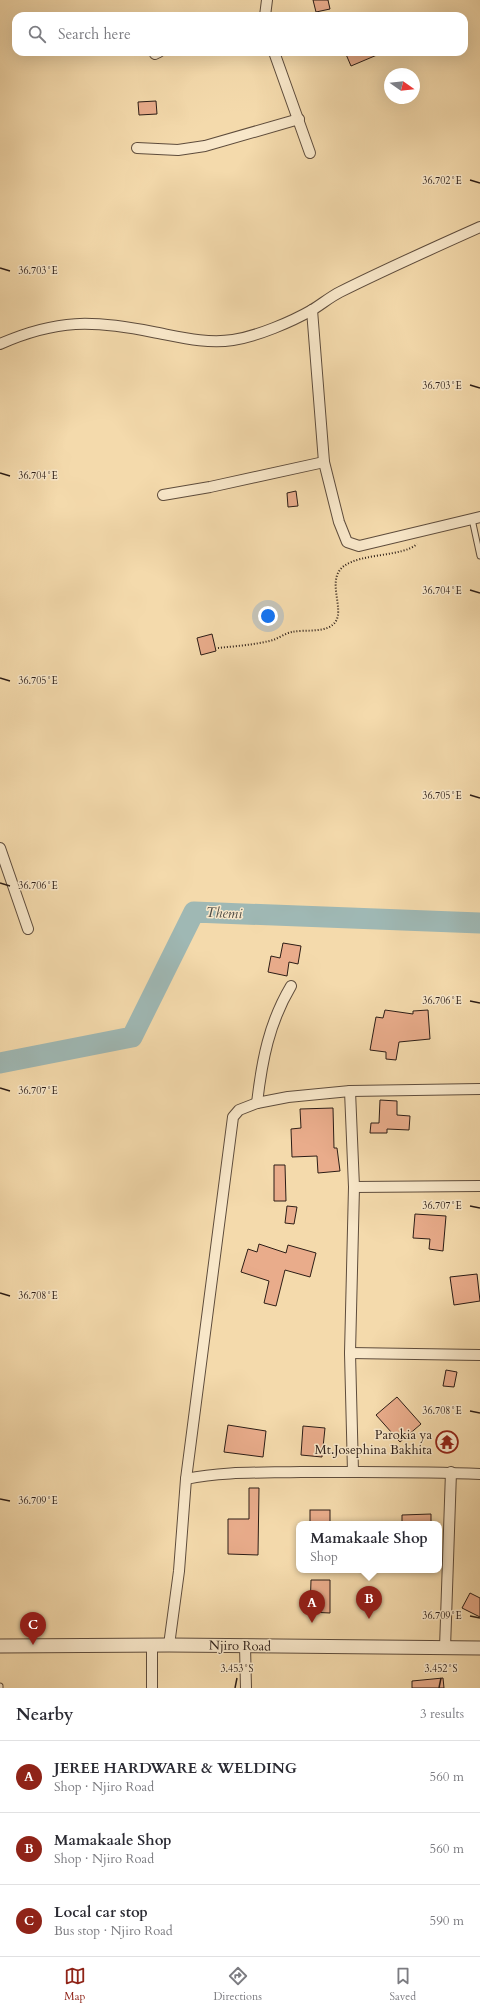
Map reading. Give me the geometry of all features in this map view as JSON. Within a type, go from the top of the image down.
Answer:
[{"type":"street","points":[[266,12],[267,0]]},
{"type":"street","points":[[275,56],[299,119],[310,154]]},
{"type":"street","points":[[137,148],[178,150],[205,146],[299,119]]},
{"type":"street","points":[[0,344],[23,334],[64,324],[96,323],[132,328],[206,342],[236,340],[273,328],[312,310],[338,293],[480,227]]},
{"type":"street","points":[[312,310],[324,462],[339,522],[348,542],[359,546],[476,518]]},
{"type":"street","points":[[162,495],[210,487],[324,462]]},
{"type":"street","points":[[0,848],[28,929]]},
{"type":"street","points":[[257,1103],[263,1059],[280,1006],[291,986]]},
{"type":"street","points":[[169,1645],[179,1571],[186,1479],[230,1126],[233,1117],[239,1110],[257,1103],[288,1097],[350,1091],[480,1088]]},
{"type":"street","points":[[350,1091],[354,1187],[350,1353],[353,1472]]},
{"type":"street","points":[[354,1187],[480,1186]]},
{"type":"street","points":[[350,1353],[480,1355]]},
{"type":"street","points":[[186,1479],[210,1474],[353,1472],[451,1472],[480,1474]]},
{"type":"street","points":[[445,1648],[451,1472]]},
{"type":"street","name":"Njiro Road","points":[[0,1646],[169,1645],[480,1648]]},
{"type":"street","points":[[152,1646],[152,1688]]},
{"type":"street","points":[[245,1646],[246,1688]]},
{"type":"lane","points":[[476,518],[480,556]]},
{"type":"path","points":[[218,648],[273,640],[292,632],[323,629],[332,626],[338,615],[336,588],[338,574],[343,566],[354,561],[414,546],[417,544],[422,530]]},
{"type":"building","points":[[313,0],[328,0],[330,9],[316,12]]},
{"type":"building","points":[[347,56],[375,56],[351,66]]},
{"type":"building","points":[[156,101],[157,114],[139,115],[138,102]]},
{"type":"building","points":[[296,491],[298,506],[288,507],[287,493]]},
{"type":"building","points":[[212,634],[216,651],[201,655],[197,638]]},
{"type":"building","points":[[283,943],[301,946],[298,964],[289,962],[287,976],[268,972],[271,956],[280,958]]},
{"type":"building","points":[[385,1010],[413,1014],[413,1011],[428,1010],[430,1039],[399,1042],[396,1060],[386,1059],[386,1052],[370,1050],[376,1017],[383,1018]]},
{"type":"building","points":[[380,1100],[397,1101],[397,1115],[410,1116],[409,1130],[387,1129],[387,1133],[370,1133],[371,1123],[379,1123]]},
{"type":"building","points":[[333,1108],[334,1148],[337,1148],[340,1171],[318,1173],[317,1156],[292,1157],[291,1129],[301,1128],[300,1109]]},
{"type":"building","points":[[274,1165],[285,1165],[286,1201],[274,1201]]},
{"type":"building","points":[[287,1206],[297,1207],[294,1224],[285,1223]]},
{"type":"building","points":[[415,1214],[446,1216],[443,1251],[429,1249],[430,1239],[413,1238]]},
{"type":"building","points":[[259,1244],[286,1253],[288,1245],[316,1253],[310,1277],[285,1270],[276,1306],[264,1303],[269,1281],[241,1272],[248,1249],[257,1252]]},
{"type":"building","points":[[477,1274],[480,1301],[454,1305],[450,1277]]},
{"type":"building","points":[[446,1370],[457,1372],[454,1387],[443,1386]]},
{"type":"building","points":[[397,1397],[421,1424],[400,1442],[376,1415]]},
{"type":"building","points":[[228,1425],[266,1431],[263,1457],[224,1452]]},
{"type":"building","points":[[303,1426],[325,1428],[322,1457],[301,1455]]},
{"type":"building","points":[[249,1488],[259,1488],[258,1555],[228,1554],[228,1519],[249,1519]]},
{"type":"building","points":[[310,1510],[330,1510],[330,1521],[310,1521]]},
{"type":"building","points":[[431,1514],[431,1521],[402,1521],[402,1515]]},
{"type":"building","points":[[311,1580],[330,1580],[330,1613],[310,1612]]},
{"type":"building","points":[[470,1593],[480,1598],[480,1617],[462,1608]]},
{"type":"building","points":[[443,1678],[444,1688],[412,1688],[412,1681]]},
{"type":"waterway","name":"Themi","points":[[0,1063],[132,1037],[194,912],[480,923]]},
{"type":"place","name":"Parokia ya Mt.Josephina Bakhita","points":[[447,1442]]},
{"type":"place","name":"Mamakaale Shop","points":[[369,1619]]},
{"type":"place","name":"JEREE HARDWARE & WELDING","points":[[312,1623]]},
{"type":"place","name":"Local car stop","points":[[33,1645]]}]
